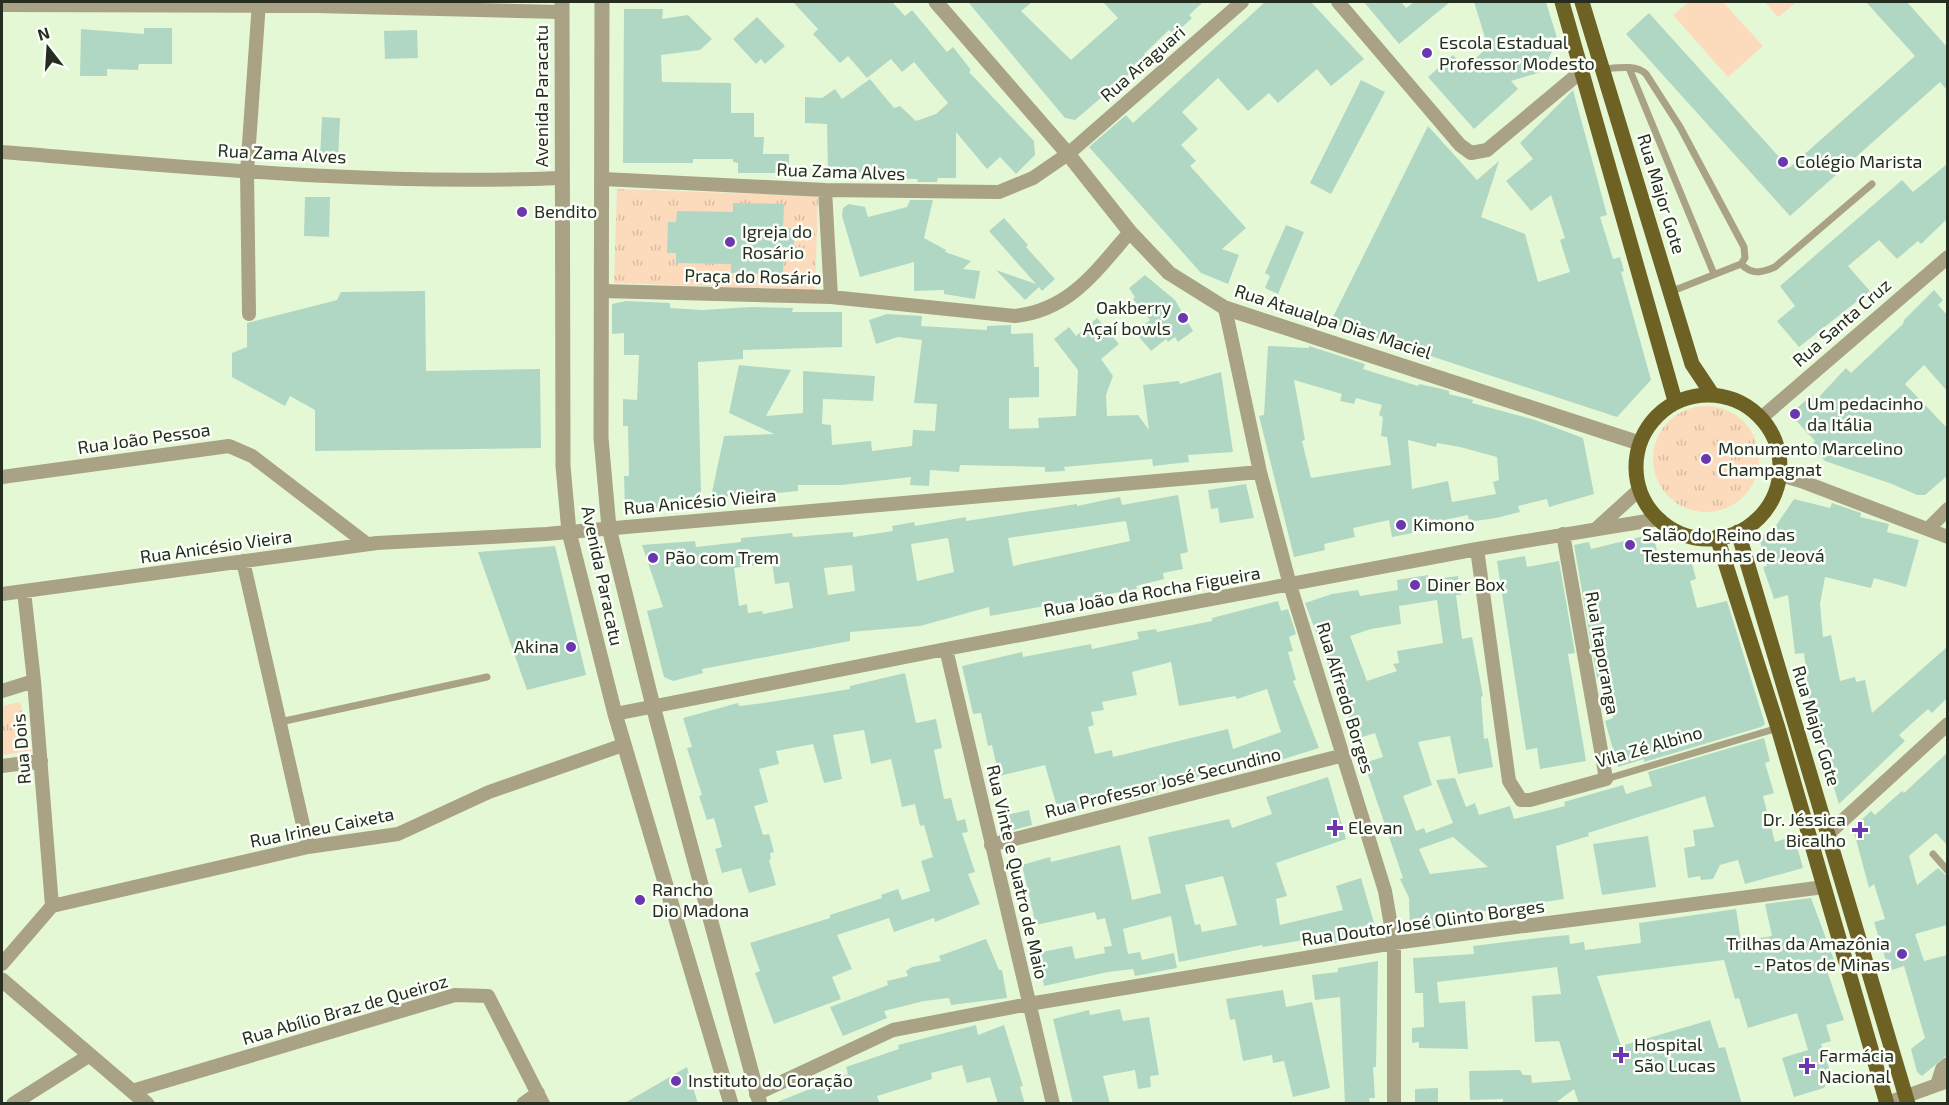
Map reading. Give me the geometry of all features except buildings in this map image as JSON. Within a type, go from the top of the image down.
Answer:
[{"type":"main road","points":[[1562,2],[1675,401]]},
{"type":"main road","name":"Rua Major Gote","points":[[1582,2],[1692,364],[1712,394]]},
{"type":"main road","points":[[1712,394],[1735,399],[1755,411],[1771,428],[1779,451],[1780,476],[1773,499],[1758,520],[1738,532],[1701,540],[1667,527],[1649,510],[1640,489],[1635,466],[1639,443],[1650,423],[1675,401],[1712,394]]},
{"type":"main road","name":"Rua Major Gote","points":[[1738,532],[1907,1100]]},
{"type":"main road","name":"Rua Major Gote","points":[[1717,537],[1778,728],[1887,1103]]},
{"type":"street","name":"Avenida Paracatu","points":[[602,2],[602,438],[609,528],[653,706],[758,1099]]},
{"type":"street","name":"Rua Ataualpa Dias Maciel","points":[[936,2],[1068,154],[1131,232],[1169,273],[1225,308],[1639,443]]},
{"type":"street","name":"Rua Araguari","points":[[1068,154],[1242,2]]},
{"type":"street","points":[[1338,2],[1460,146],[1471,153],[1487,150],[1583,70]]},
{"type":"street","points":[[249,314],[247,171],[258,4]]},
{"type":"street","points":[[2,5],[258,4],[562,7]]},
{"type":"street","name":"Avenida Paracatu","points":[[562,7],[560,178],[563,466],[569,532],[623,744],[731,1104]]},
{"type":"street","name":"Rua Zama Alves","points":[[2,152],[247,171],[491,181],[560,178]]},
{"type":"street","name":"Rua Zama Alves","points":[[603,179],[825,190],[999,192],[1034,178],[1068,154]]},
{"type":"street","name":"Praça do Rosário","points":[[602,291],[831,297],[825,190]]},
{"type":"street","points":[[831,297],[1015,316],[1038,314],[1056,304],[1085,282],[1131,232]]},
{"type":"street","name":"Rua Santa Cruz","points":[[1761,417],[1947,257]]},
{"type":"street","name":"Rua Alfredo Borges","points":[[1225,308],[1260,472],[1290,585],[1385,891],[1394,943],[1394,1104]]},
{"type":"street","name":"Rua João Pessoa","points":[[2,477],[228,446],[252,456],[367,544]]},
{"type":"street","name":"Rua Anicésio Vieira","points":[[2,594],[367,544],[569,532],[1260,472]]},
{"type":"street","points":[[1780,476],[1801,481],[1947,537]]},
{"type":"street","points":[[1596,529],[1640,489]]},
{"type":"street","points":[[1928,528],[1947,509]]},
{"type":"street","name":"Rua João da Rocha Figueira","points":[[615,714],[1477,549],[1659,519]]},
{"type":"street","name":"Rua Itaporanga","points":[[1563,534],[1606,779]]},
{"type":"street","name":"Vila Zé Albino","points":[[1477,549],[1509,781],[1521,800],[1530,800],[1606,779]]},
{"type":"street","points":[[243,561],[308,847]]},
{"type":"street","name":"Rua Dois","points":[[24,591],[34,681],[52,906]]},
{"type":"street","name":"Rua Vinte e Quatro de Maio","points":[[946,649],[1053,1104]]},
{"type":"street","points":[[2,691],[34,681]]},
{"type":"street","points":[[1828,834],[1947,724]]},
{"type":"street","name":"Rua Irineu Caixeta","points":[[52,906],[308,847],[398,834],[489,792],[623,744]]},
{"type":"street","name":"Rua Professor José Secundino","points":[[991,845],[1344,755]]},
{"type":"street","points":[[2,766],[41,760]]},
{"type":"street","name":"Rua Doutor José Olinto Borges","points":[[758,1099],[893,1030],[1029,1004],[1394,943],[1824,887]]},
{"type":"street","points":[[2,964],[52,906]]},
{"type":"street","points":[[2,980],[147,1104]]},
{"type":"street","name":"Rua Abílio Braz de Queiroz","points":[[132,1090],[455,994],[488,996],[541,1098]]},
{"type":"street","points":[[13,1104],[90,1055]]},
{"type":"street","points":[[1887,1103],[1907,1100],[1942,1083],[1942,1069],[1947,1064]]},
{"type":"street","points":[[524,1104],[541,1098]]},
{"type":"lane","points":[[1629,68],[1714,274]]},
{"type":"lane","points":[[1602,69],[1629,68],[1642,70],[1646,74],[1680,127],[1742,240],[1746,252],[1741,264],[1670,292]]},
{"type":"lane","points":[[1741,264],[1748,271],[1761,273],[1775,267],[1872,184]]},
{"type":"lane","points":[[280,722],[487,677]]},
{"type":"lane","name":"Vila Zé Albino","points":[[1606,779],[1778,728]]},
{"type":"lane","points":[[1933,854],[1947,871]]},
{"type":"green space","points":[[1689,2],[1723,2],[1763,46],[1728,77],[1673,15]]},
{"type":"green space","points":[[1765,2],[1797,2],[1778,17]]},
{"type":"green space","points":[[617,189],[818,196],[815,290],[614,283]]},
{"type":"green space","points":[[1706,406],[1726,410],[1743,422],[1755,439],[1759,459],[1755,479],[1743,496],[1726,508],[1706,512],[1686,508],[1669,496],[1657,479],[1653,459],[1657,439],[1669,422],[1686,410]]},
{"type":"green space","points":[[20,702],[31,751],[2,755],[2,706]]},
{"type":"place","name":"Escola Estadual Professor Modesto","points":[[1427,53]]},
{"type":"place","name":"Colégio Marista","points":[[1783,162]]},
{"type":"place","name":"Bendito","points":[[522,212]]},
{"type":"place","name":"Igreja do Rosário","points":[[730,242]]},
{"type":"place","name":"Oakberry Açaí bowls","points":[[1183,318]]},
{"type":"place","name":"Um pedacinho da Itália","points":[[1795,414]]},
{"type":"place","name":"Monumento Marcelino Champagnat","points":[[1706,459]]},
{"type":"place","name":"Kimono","points":[[1401,525]]},
{"type":"place","name":"Salão do Reino das Testemunhas de Jeová","points":[[1630,545]]},
{"type":"place","name":"Pão com Trem","points":[[653,558]]},
{"type":"place","name":"Diner Box","points":[[1415,585]]},
{"type":"place","name":"Akina","points":[[571,647]]},
{"type":"place","name":"Elevan","points":[[1335,828]]},
{"type":"place","name":"Dr. Jéssica Bicalho","points":[[1860,830]]},
{"type":"place","name":"Rancho Dio Madona","points":[[640,900]]},
{"type":"place","name":"Trilhas da Amazônia - Patos de Minas","points":[[1902,954]]},
{"type":"place","name":"Hospital São Lucas","points":[[1621,1055]]},
{"type":"place","name":"Farmácia Nacional","points":[[1807,1066]]},
{"type":"place","name":"Instituto do Coração","points":[[676,1081]]}]
